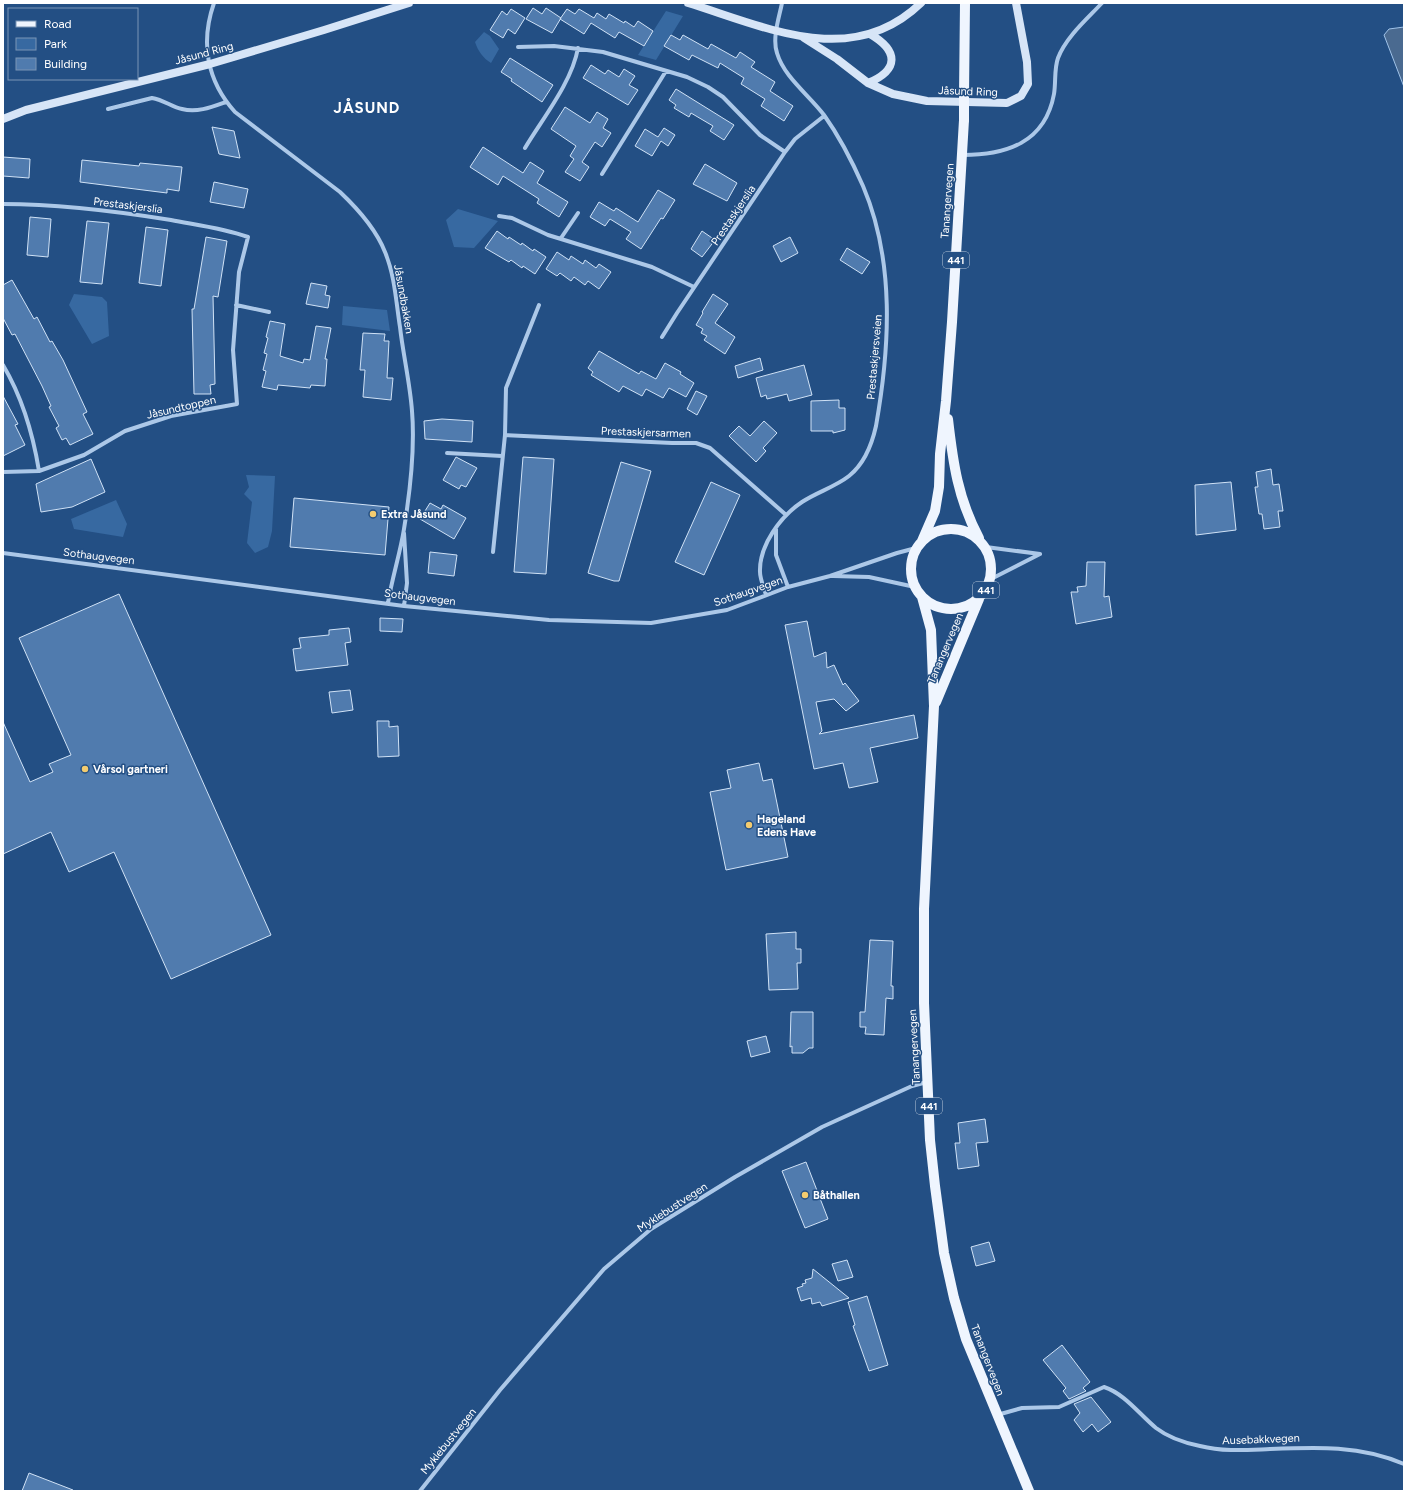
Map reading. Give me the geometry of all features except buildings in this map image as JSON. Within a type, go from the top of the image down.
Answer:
[{"type":"main road","name":"Jåsund Ring","points":[[3,119],[40,106],[210,64],[409,3]]},
{"type":"main road","name":"Jåsund Ring","points":[[688,3],[804,38],[838,59],[868,84],[893,94],[926,101],[996,104],[1007,104],[1015,100],[1025,91],[1028,78],[1027,62],[1016,3]]},
{"type":"main road","name":"Jåsund Ring","points":[[804,38],[849,39],[870,34],[895,24],[921,3]]},
{"type":"main road","name":"Tanangervegen","points":[[919,544],[935,511],[939,487],[940,454],[946,401],[964,120],[965,3]]},
{"type":"main road","points":[[868,84],[880,78],[889,70],[892,62],[891,53],[887,46],[870,34]]},
{"type":"main road","name":"Tanangervegen","points":[[946,401],[956,475],[969,519],[983,544]]},
{"type":"main road","points":[[919,544],[932,533],[944,529],[957,529],[970,533],[983,544]]},
{"type":"main road","name":"441","points":[[919,544],[911,563],[911,575],[915,587],[922,597],[932,605],[944,609],[957,609],[969,606],[979,599],[986,590],[991,579],[992,565],[983,544]]},
{"type":"main road","name":"Tanangervegen","points":[[922,597],[931,630],[934,706],[924,924],[924,1003],[935,1186],[944,1253],[954,1298],[966,1339],[1029,1491]]},
{"type":"main road","name":"Tanangervegen","points":[[934,706],[979,599]]},
{"type":"street","name":"Jåsundbakken","points":[[214,3],[206,36],[210,64],[219,91],[226,102],[246,121],[340,192],[356,207],[369,223],[385,251],[395,292],[412,411],[411,465],[404,529],[388,603]]},
{"type":"street","name":"Prestaskjersveien","points":[[766,595],[760,572],[762,555],[776,527],[785,514],[802,502],[849,476],[863,460],[871,444],[876,426],[885,359],[887,331],[886,293],[882,250],[864,187],[849,156],[824,116],[780,61],[775,42],[782,3]]},
{"type":"street","points":[[962,155],[995,154],[1009,150],[1029,138],[1038,129],[1046,117],[1054,94],[1058,58],[1073,35],[1102,3]]},
{"type":"street","points":[[518,47],[554,46],[578,48],[625,58],[687,77],[708,87],[723,97],[760,135],[785,152]]},
{"type":"street","points":[[525,148],[564,84],[576,59],[578,48]]},
{"type":"street","points":[[602,174],[666,71]]},
{"type":"street","points":[[108,109],[152,98],[160,99],[182,109],[198,111],[226,102]]},
{"type":"street","name":"Prestaskjerslia","points":[[662,337],[795,138],[824,116]]},
{"type":"street","name":"Prestaskjerslia","points":[[3,204],[28,204],[122,212],[228,229],[248,237]]},
{"type":"street","points":[[561,238],[578,213]]},
{"type":"street","points":[[499,216],[518,220],[536,230],[652,267],[694,287]]},
{"type":"street","name":"Jåsundtoppen","points":[[3,472],[39,471],[84,455],[125,431],[171,416],[237,404],[233,350],[239,272],[248,237]]},
{"type":"street","points":[[236,305],[269,312]]},
{"type":"street","points":[[493,552],[505,436],[506,388],[539,305]]},
{"type":"street","points":[[3,365],[16,389],[34,443],[39,471]]},
{"type":"street","name":"Prestaskjersarmen","points":[[505,436],[672,443],[696,442],[710,448],[785,514]]},
{"type":"street","points":[[447,453],[502,456]]},
{"type":"street","points":[[776,527],[776,555],[788,587]]},
{"type":"street","name":"Jåsundbakken","points":[[404,529],[408,583],[404,606]]},
{"type":"street","name":"Sothaugvegen","points":[[3,553],[404,606],[549,620],[651,623],[727,610],[788,587],[830,576],[919,544]]},
{"type":"street","points":[[983,544],[1040,554],[991,579]]},
{"type":"street","name":"Sothaugvegen","points":[[830,576],[869,577],[915,587]]},
{"type":"street","name":"Myklebustvegen","points":[[420,1491],[500,1390],[604,1269],[651,1229],[735,1177],[822,1127],[912,1086],[928,1082]]},
{"type":"street","name":"Ausebakkvegen","points":[[997,1416],[1022,1408],[1059,1407],[1104,1387],[1116,1391],[1157,1429],[1170,1436],[1202,1447],[1222,1451],[1306,1447],[1358,1450],[1404,1464]]},
{"type":"green space","points":[[666,11],[683,16],[656,60],[638,55]]},
{"type":"green space","points":[[484,32],[490,36],[499,49],[491,63],[481,54],[475,42]]},
{"type":"green space","points":[[458,209],[498,221],[474,248],[454,247],[446,220]]},
{"type":"green space","points":[[74,294],[102,297],[107,302],[109,336],[92,344],[69,305]]},
{"type":"green space","points":[[343,306],[387,310],[390,331],[342,325]]},
{"type":"green space","points":[[246,475],[275,476],[272,531],[268,547],[255,553],[247,543],[252,502],[244,494],[249,487]]},
{"type":"green space","points":[[116,500],[127,524],[123,537],[74,529],[71,519]]},
{"type":"shaded area","points":[[1404,27],[1404,87],[1384,35],[1389,29]]},
{"type":"place","name":"Extra Jåsund","points":[[373,514]]},
{"type":"place","name":"Vårsol gartneri","points":[[85,769]]},
{"type":"place","name":"Hageland Edens Have","points":[[749,825]]},
{"type":"place","name":"Båthallen","points":[[805,1195]]},
{"type":"district","name":"JÅSUND","points":[[367,108]]}]
